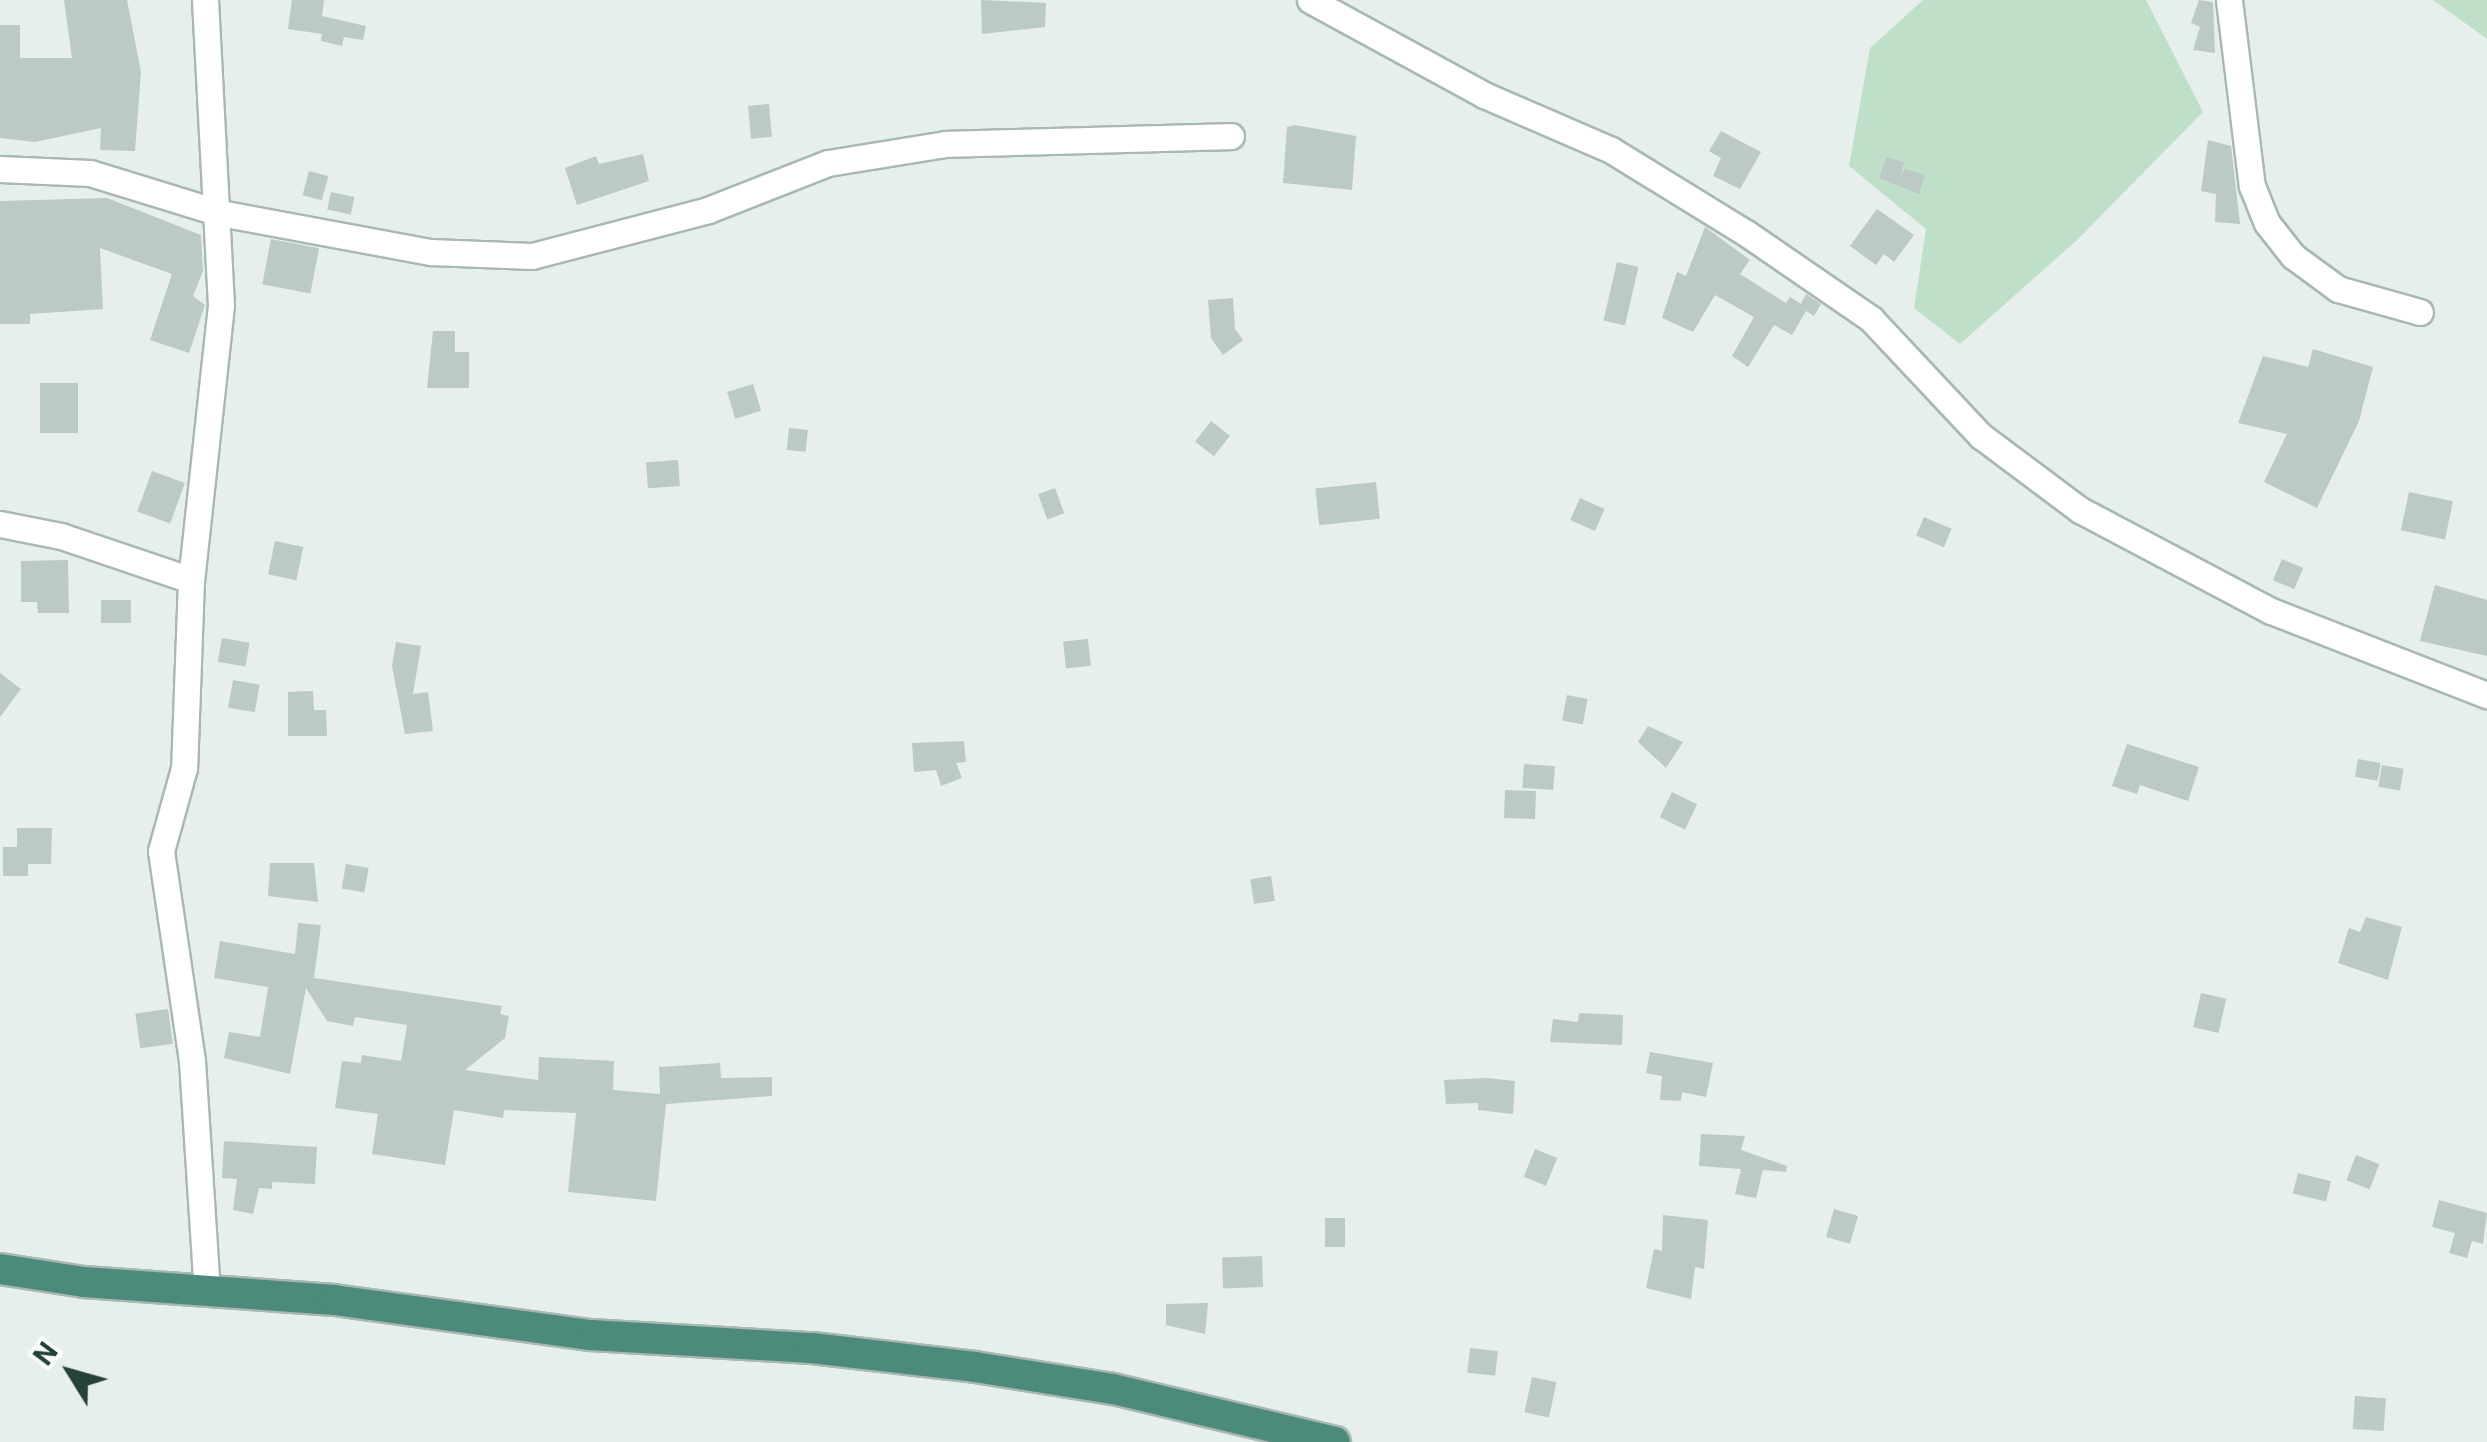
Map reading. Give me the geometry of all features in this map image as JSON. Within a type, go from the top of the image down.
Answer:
[{"type":"highway","points":[[0,1269],[591,1335],[812,1348],[975,1368],[1114,1389],[1324,1441]]},
{"type":"street","points":[[205,0],[220,213],[221,305],[191,580],[184,768],[161,851],[196,1092],[206,1290]]},
{"type":"street","points":[[1310,0],[1484,96],[1612,150],[1777,253],[1871,319],[1981,436],[2080,510],[2270,611],[2487,695]]},
{"type":"street","points":[[2229,0],[2252,186],[2267,223],[2293,256],[2338,289],[2420,312]]},
{"type":"street","points":[[0,169],[90,172],[220,213],[431,252],[532,256],[708,210],[828,163],[944,144],[1231,136]]},
{"type":"street","points":[[0,524],[61,536],[191,580]]},
{"type":"green space","points":[[1923,0],[2146,0],[2203,112],[2076,241],[1960,344],[1914,308],[1926,229],[1849,166],[1870,48]]},
{"type":"green space","points":[[2433,0],[2487,0],[2487,39]]},
{"type":"building","points":[[64,0],[127,0],[141,72],[135,151],[100,150],[101,128],[35,142],[0,138],[0,25],[20,25],[20,58],[72,58]]},
{"type":"building","points":[[292,0],[324,0],[322,16],[366,26],[363,40],[344,37],[342,46],[321,41],[322,34],[288,29]]},
{"type":"building","points":[[981,0],[1046,3],[1045,27],[982,34]]},
{"type":"building","points":[[2199,0],[2213,2],[2215,53],[2193,50],[2200,27],[2191,23]]},
{"type":"building","points":[[769,104],[772,137],[751,139],[748,106]]},
{"type":"building","points":[[1295,125],[1356,136],[1352,190],[1283,183],[1287,127]]},
{"type":"building","points":[[1721,131],[1761,152],[1740,189],[1713,176],[1721,158],[1709,151]]},
{"type":"building","points":[[2208,140],[2231,146],[2240,224],[2215,222],[2216,194],[2201,191]]},
{"type":"building","points":[[643,154],[649,181],[577,205],[565,168],[596,156],[599,164]]},
{"type":"building","points":[[1886,157],[1904,162],[1900,177],[1905,169],[1925,175],[1919,194],[1879,178]]},
{"type":"building","points":[[309,171],[328,176],[322,200],[303,195]]},
{"type":"building","points":[[331,192],[354,197],[351,215],[327,210]]},
{"type":"building","points":[[107,198],[201,235],[203,271],[193,296],[205,305],[189,353],[150,340],[172,274],[100,248],[103,309],[30,314],[30,324],[0,324],[0,201]]},
{"type":"building","points":[[1877,209],[1914,235],[1894,262],[1884,254],[1876,265],[1850,246]]},
{"type":"building","points":[[1705,227],[1750,260],[1740,274],[1786,303],[1790,297],[1801,304],[1806,294],[1821,304],[1814,316],[1806,311],[1792,335],[1774,325],[1748,367],[1732,356],[1754,317],[1715,295],[1693,332],[1662,318],[1677,272],[1686,276]]},
{"type":"building","points":[[271,239],[319,248],[310,294],[262,284]]},
{"type":"building","points":[[1617,262],[1638,267],[1625,325],[1604,320]]},
{"type":"building","points":[[1233,298],[1235,329],[1243,340],[1223,355],[1211,338],[1208,300]]},
{"type":"building","points":[[433,331],[455,331],[455,352],[469,352],[469,388],[427,388]]},
{"type":"building","points":[[2313,349],[2373,367],[2359,421],[2317,508],[2264,482],[2287,434],[2238,423],[2263,356],[2308,367]]},
{"type":"building","points":[[40,383],[78,383],[78,433],[40,433]]},
{"type":"building","points":[[753,384],[761,411],[735,419],[727,392]]},
{"type":"building","points":[[1211,421],[1230,436],[1214,456],[1195,441]]},
{"type":"building","points":[[789,428],[808,430],[806,452],[787,450]]},
{"type":"building","points":[[678,460],[680,486],[648,488],[646,462]]},
{"type":"building","points":[[152,471],[185,483],[170,523],[137,511]]},
{"type":"building","points":[[1376,482],[1380,519],[1319,525],[1315,488]]},
{"type":"building","points":[[1055,488],[1064,513],[1047,520],[1038,494]]},
{"type":"building","points":[[2409,492],[2453,501],[2445,540],[2401,530]]},
{"type":"building","points":[[1580,498],[1605,509],[1595,531],[1570,520]]},
{"type":"building","points":[[1924,517],[1952,529],[1944,547],[1916,535]]},
{"type":"building","points":[[275,541],[303,547],[296,580],[268,574]]},
{"type":"building","points":[[2282,559],[2303,568],[2294,589],[2273,580]]},
{"type":"building","points":[[68,560],[69,613],[38,613],[37,602],[21,602],[21,561]]},
{"type":"building","points":[[2435,585],[2487,600],[2487,656],[2420,641]]},
{"type":"building","points":[[101,600],[131,600],[131,623],[101,623]]},
{"type":"building","points":[[222,638],[250,643],[245,666],[218,662]]},
{"type":"building","points":[[1088,639],[1091,666],[1066,668],[1063,642]]},
{"type":"building","points":[[396,642],[421,646],[413,694],[428,692],[433,731],[405,734],[392,666]]},
{"type":"building","points":[[0,673],[21,689],[0,717]]},
{"type":"building","points":[[233,680],[260,685],[255,712],[228,708]]},
{"type":"building","points":[[313,691],[314,710],[326,710],[327,736],[288,736],[288,692]]},
{"type":"building","points":[[1567,695],[1588,699],[1583,725],[1562,721]]},
{"type":"building","points":[[1648,726],[1683,742],[1666,768],[1638,742]]},
{"type":"building","points":[[964,741],[966,762],[956,763],[962,778],[941,786],[936,770],[914,772],[912,743]]},
{"type":"building","points":[[2127,744],[2199,767],[2188,801],[2140,785],[2137,794],[2112,786]]},
{"type":"building","points":[[2358,759],[2381,763],[2378,781],[2355,777]]},
{"type":"building","points":[[1524,764],[1555,766],[1553,790],[1522,788]]},
{"type":"building","points":[[2382,765],[2404,769],[2400,790],[2378,787]]},
{"type":"building","points":[[1505,790],[1536,791],[1535,819],[1504,818]]},
{"type":"building","points":[[1672,792],[1697,804],[1685,829],[1660,817]]},
{"type":"building","points":[[17,828],[52,828],[51,864],[28,864],[28,876],[3,876],[3,847],[17,847]]},
{"type":"building","points":[[270,863],[314,863],[318,902],[268,896]]},
{"type":"building","points":[[346,864],[369,868],[364,893],[342,889]]},
{"type":"building","points":[[1271,876],[1275,901],[1254,904],[1250,879]]},
{"type":"building","points":[[2366,917],[2402,927],[2388,980],[2338,963],[2349,928],[2360,932]]},
{"type":"building","points":[[298,923],[321,925],[314,978],[502,1006],[500,1014],[509,1016],[505,1038],[465,1070],[538,1080],[539,1057],[614,1061],[613,1090],[660,1094],[659,1067],[720,1063],[721,1078],[772,1077],[772,1096],[666,1104],[656,1201],[568,1192],[576,1113],[504,1110],[503,1118],[454,1110],[445,1165],[372,1154],[378,1114],[335,1108],[342,1061],[361,1063],[362,1055],[401,1061],[407,1025],[355,1017],[353,1026],[327,1021],[306,988],[290,1074],[224,1058],[229,1032],[260,1037],[268,987],[214,978],[220,941],[295,954]]},
{"type":"building","points":[[2201,993],[2226,999],[2218,1033],[2193,1027]]},
{"type":"building","points":[[168,1009],[173,1044],[140,1048],[135,1014]]},
{"type":"building","points":[[1579,1013],[1623,1015],[1622,1045],[1550,1042],[1553,1019],[1578,1022]]},
{"type":"building","points":[[1650,1052],[1713,1063],[1706,1097],[1682,1092],[1681,1101],[1660,1100],[1662,1076],[1646,1073]]},
{"type":"building","points":[[1444,1080],[1515,1081],[1513,1114],[1478,1110],[1478,1103],[1446,1104]]},
{"type":"building","points":[[1701,1134],[1745,1136],[1741,1150],[1787,1166],[1786,1172],[1763,1170],[1756,1198],[1735,1194],[1741,1169],[1699,1166]]},
{"type":"building","points":[[224,1141],[317,1147],[315,1184],[272,1182],[272,1189],[259,1188],[253,1214],[233,1210],[237,1179],[222,1178]]},
{"type":"building","points":[[1535,1149],[1557,1158],[1546,1186],[1524,1177]]},
{"type":"building","points":[[2356,1155],[2379,1164],[2370,1189],[2346,1180]]},
{"type":"building","points":[[2298,1173],[2331,1181],[2326,1202],[2293,1193]]},
{"type":"building","points":[[2439,1200],[2487,1213],[2483,1244],[2472,1241],[2467,1258],[2449,1253],[2455,1233],[2432,1227]]},
{"type":"building","points":[[1834,1209],[1858,1216],[1850,1244],[1826,1237]]},
{"type":"building","points":[[1663,1215],[1708,1220],[1704,1269],[1695,1267],[1691,1299],[1646,1288],[1654,1249],[1662,1251]]},
{"type":"building","points":[[1325,1218],[1345,1218],[1345,1247],[1325,1247]]},
{"type":"building","points":[[1262,1256],[1263,1287],[1223,1288],[1222,1257]]},
{"type":"building","points":[[1208,1303],[1205,1334],[1166,1325],[1166,1304]]},
{"type":"building","points":[[1470,1348],[1498,1351],[1495,1376],[1467,1373]]},
{"type":"building","points":[[1532,1377],[1556,1382],[1549,1417],[1525,1412]]},
{"type":"building","points":[[2355,1396],[2386,1398],[2384,1431],[2353,1429]]}]
